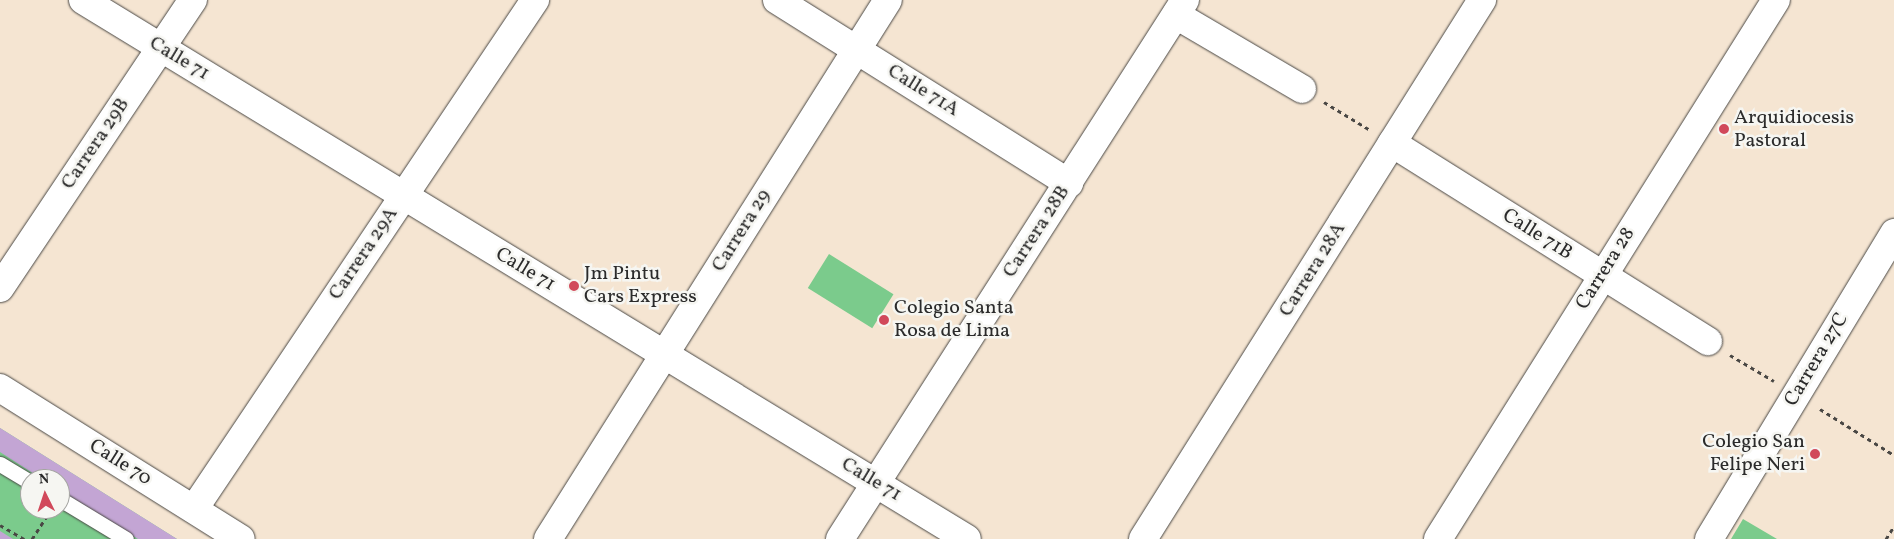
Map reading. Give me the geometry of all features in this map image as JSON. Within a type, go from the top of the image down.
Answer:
[{"type":"street","name":"Calle 71","points":[[83,0],[967,539]]},
{"type":"street","name":"Carrera 29B","points":[[0,288],[193,0]]},
{"type":"street","name":"Carrera 29A","points":[[194,509],[535,0]]},
{"type":"street","name":"Calle 71A","points":[[777,0],[1069,183]]},
{"type":"street","name":"Carrera 29","points":[[548,539],[888,0]]},
{"type":"street","name":"Carrera 28A","points":[[1144,539],[1482,0]]},
{"type":"street","name":"Carrera 28","points":[[1438,539],[1776,0]]},
{"type":"street","points":[[1181,8],[1302,89]]},
{"type":"street","name":"Carrera 28B","points":[[840,539],[1181,8]]},
{"type":"street","name":"Calle 71B","points":[[1392,143],[1708,341]]},
{"type":"street","name":"Carrera 27C","points":[[1709,539],[1894,233]]},
{"type":"street","name":"Calle 70","points":[[0,388],[241,539]]},
{"type":"lane","points":[[0,464],[20,476]]},
{"type":"lane","points":[[70,505],[126,539]]},
{"type":"path","points":[[1302,89],[1392,143]]},
{"type":"path","points":[[32,539],[45,519]]},
{"type":"path","points":[[0,525],[24,539]]},
{"type":"path","points":[[1886,539],[1894,526]]},
{"type":"green space","points":[[829,254],[893,294],[872,328],[808,288]]},
{"type":"green space","points":[[0,428],[65,469],[20,469],[20,519],[70,519],[70,472],[177,539],[0,539]]},
{"type":"green space","points":[[1743,519],[1777,539],[1731,539]]},
{"type":"building","points":[[0,428],[65,469],[26,469],[0,452]]},
{"type":"building","points":[[70,472],[177,539],[138,539],[70,496]]},
{"type":"building","points":[[0,531],[13,539],[0,539]]},
{"type":"place","name":"Arquidiocesis Pastoral","points":[[1724,129]]},
{"type":"place","name":"Jm Pintu Cars Express","points":[[574,286]]},
{"type":"place","name":"Colegio Santa Rosa de Lima","points":[[884,320]]},
{"type":"place","name":"Colegio San Felipe Neri","points":[[1815,454]]}]
